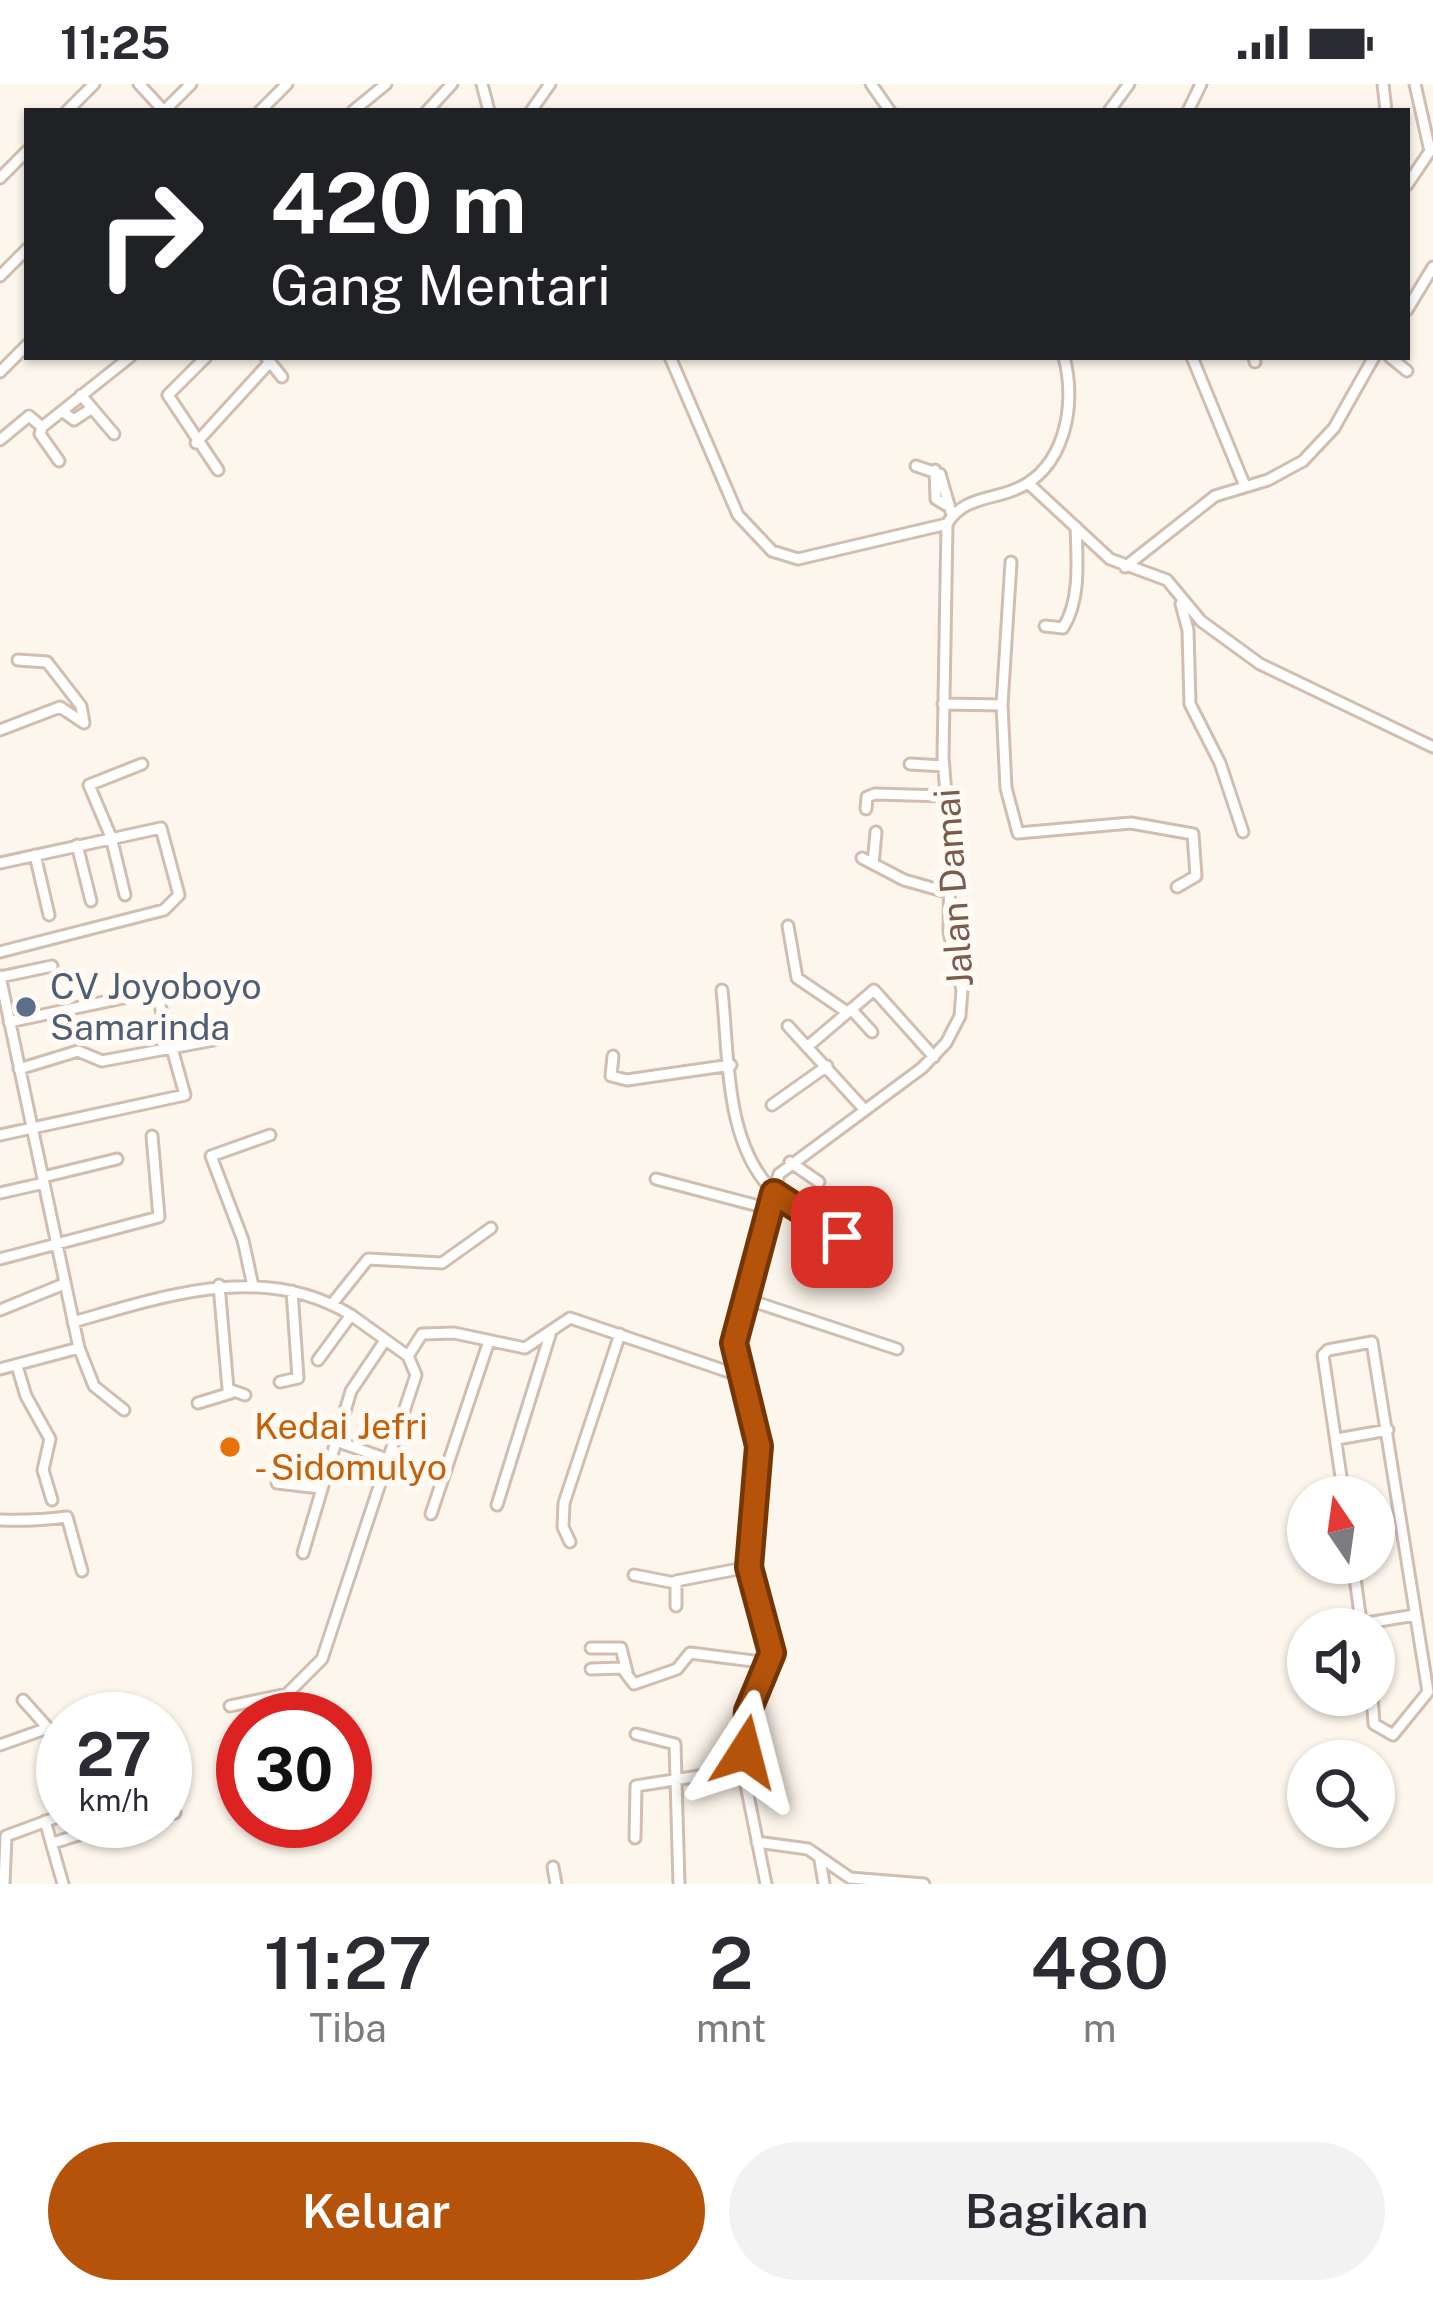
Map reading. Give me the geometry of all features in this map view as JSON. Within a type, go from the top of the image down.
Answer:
[{"type":"street","points":[[70,108],[94,84]]},
{"type":"street","points":[[139,84],[161,108]]},
{"type":"street","points":[[167,108],[191,84]]},
{"type":"street","points":[[263,108],[287,84]]},
{"type":"street","points":[[357,108],[386,84]]},
{"type":"street","points":[[430,108],[452,84]]},
{"type":"street","points":[[1410,181],[1430,151],[1415,84]]},
{"type":"street","points":[[0,178],[24,154]]},
{"type":"street","points":[[0,276],[24,251]]},
{"type":"street","points":[[1410,305],[1433,267]]},
{"type":"street","points":[[0,372],[24,348]]},
{"type":"street","points":[[42,427],[126,360]]},
{"type":"street","points":[[203,360],[168,393],[218,470]]},
{"type":"street","points":[[196,442],[268,360],[282,377]]},
{"type":"street","points":[[671,360],[738,515],[772,551],[798,559],[948,514],[1042,473],[1061,441],[1069,381],[1065,360]]},
{"type":"street","points":[[1193,360],[1245,486]]},
{"type":"street","points":[[1125,567],[1196,508],[1287,471],[1319,444],[1372,360]]},
{"type":"street","points":[[1394,360],[1407,370]]},
{"type":"street","points":[[82,395],[114,434]]},
{"type":"street","points":[[62,411],[74,420],[92,408]]},
{"type":"street","points":[[0,440],[29,416],[42,427],[59,461]]},
{"type":"street","name":"Jalan Damai","points":[[769,1663],[771,1646],[749,1567],[759,1446],[738,1375],[734,1343],[774,1193],[790,1162],[934,1057],[956,1028],[962,1004],[949,932],[944,766],[948,514],[945,488],[935,470],[916,466]]},
{"type":"street","points":[[1028,483],[1109,559],[1168,580],[1201,621],[1260,664],[1433,747]]},
{"type":"street","points":[[1046,626],[1064,628],[1069,619],[1076,578],[1076,527]]},
{"type":"street","points":[[1011,562],[1002,705],[1014,830],[1036,835],[1131,824],[1192,834],[1196,876],[1177,886]]},
{"type":"street","points":[[1180,598],[1188,630],[1190,704],[1220,763],[1243,832]]},
{"type":"street","points":[[0,730],[60,706],[84,723],[81,706],[46,662],[18,660]]},
{"type":"street","points":[[943,704],[1002,705]]},
{"type":"street","points":[[125,895],[111,837],[89,785],[142,764]]},
{"type":"street","points":[[910,764],[944,766]]},
{"type":"street","points":[[866,809],[867,797],[875,794],[945,796]]},
{"type":"street","points":[[0,862],[163,829],[179,893],[174,904],[0,952]]},
{"type":"street","points":[[873,864],[876,832]]},
{"type":"street","points":[[77,845],[91,901]]},
{"type":"street","points":[[35,855],[49,915]]},
{"type":"street","points":[[862,858],[950,893]]},
{"type":"street","points":[[788,926],[797,978],[849,1010],[872,1032]]},
{"type":"street","points":[[52,966],[0,977],[6,1017],[79,1348],[94,1386],[124,1409]]},
{"type":"street","points":[[722,990],[737,1126],[774,1193],[863,1250]]},
{"type":"street","points":[[0,1135],[185,1095],[156,991],[6,1017]]},
{"type":"street","points":[[808,1048],[877,991],[934,1057]]},
{"type":"street","points":[[788,1026],[863,1108]]},
{"type":"street","points":[[0,1069],[78,1051],[102,1061],[214,1040]]},
{"type":"street","points":[[613,1056],[611,1076],[627,1080],[731,1065]]},
{"type":"street","points":[[772,1105],[827,1066]]},
{"type":"street","points":[[0,1259],[159,1217],[152,1136]]},
{"type":"street","points":[[253,1286],[243,1240],[211,1156],[270,1136]]},
{"type":"street","points":[[0,1193],[117,1159]]},
{"type":"street","points":[[790,1162],[819,1182]]},
{"type":"street","points":[[656,1179],[770,1209]]},
{"type":"street","points":[[332,1304],[368,1259],[442,1263],[491,1228]]},
{"type":"street","points":[[0,1310],[64,1285]]},
{"type":"street","points":[[219,1285],[231,1394]]},
{"type":"street","points":[[73,1322],[219,1285],[253,1286],[292,1291],[332,1304],[408,1356],[416,1375],[322,1659],[289,1692]]},
{"type":"street","points":[[280,1382],[298,1378],[292,1291]]},
{"type":"street","points":[[746,1299],[897,1349]]},
{"type":"street","points":[[318,1360],[351,1315]]},
{"type":"street","points":[[408,1356],[428,1330],[525,1348],[570,1318],[738,1375]]},
{"type":"street","points":[[570,1542],[562,1519],[566,1494],[620,1334]]},
{"type":"street","points":[[497,1505],[550,1335]]},
{"type":"street","points":[[431,1514],[489,1341]]},
{"type":"street","points":[[303,1552],[333,1440],[357,1378],[384,1342]]},
{"type":"street","points":[[1341,1476],[1323,1355],[1367,1342],[1375,1345],[1431,1692],[1393,1735],[1376,1728],[1375,1716]]},
{"type":"street","points":[[0,1369],[79,1348]]},
{"type":"street","points":[[17,1366],[50,1444],[43,1463],[52,1501]]},
{"type":"street","points":[[198,1403],[245,1395]]},
{"type":"street","points":[[1336,1439],[1388,1430]]},
{"type":"street","points":[[333,1440],[387,1459]]},
{"type":"street","points":[[277,1483],[320,1488]]},
{"type":"street","points":[[0,1520],[30,1518],[45,1523],[67,1516],[82,1571]]},
{"type":"street","points":[[634,1575],[675,1583],[749,1567]]},
{"type":"street","points":[[675,1583],[676,1606]]},
{"type":"street","points":[[1395,1619],[1415,1615]]},
{"type":"street","points":[[591,1648],[621,1648],[627,1672],[638,1684],[677,1669],[695,1652],[769,1663],[748,1711],[744,1775],[766,1884]]},
{"type":"street","points":[[591,1669],[627,1672]]},
{"type":"street","points":[[23,1700],[36,1715]]},
{"type":"street","points":[[0,1745],[36,1732]]},
{"type":"street","points":[[636,1735],[673,1741],[679,1884]]},
{"type":"street","points":[[635,1838],[633,1789],[673,1780],[744,1775]]},
{"type":"street","points":[[4,1884],[2,1855],[8,1834],[36,1824]]},
{"type":"street","points":[[757,1842],[808,1849],[836,1873],[867,1882],[924,1884]]},
{"type":"street","points":[[54,1848],[63,1884]]},
{"type":"street","points":[[820,1860],[824,1884]]},
{"type":"street","points":[[554,1867],[556,1884]]},
{"type":"place","name":"CV Joyoboyo Samarinda","points":[[26,1007]]},
{"type":"place","name":"Kedai Jefri - Sidomulyo","points":[[230,1447]]},
{"type":"route","points":[[745,1752],[748,1711],[772,1653],[749,1567],[759,1495],[759,1446],[738,1375],[734,1343],[774,1193],[795,1202],[842,1237]]}]
